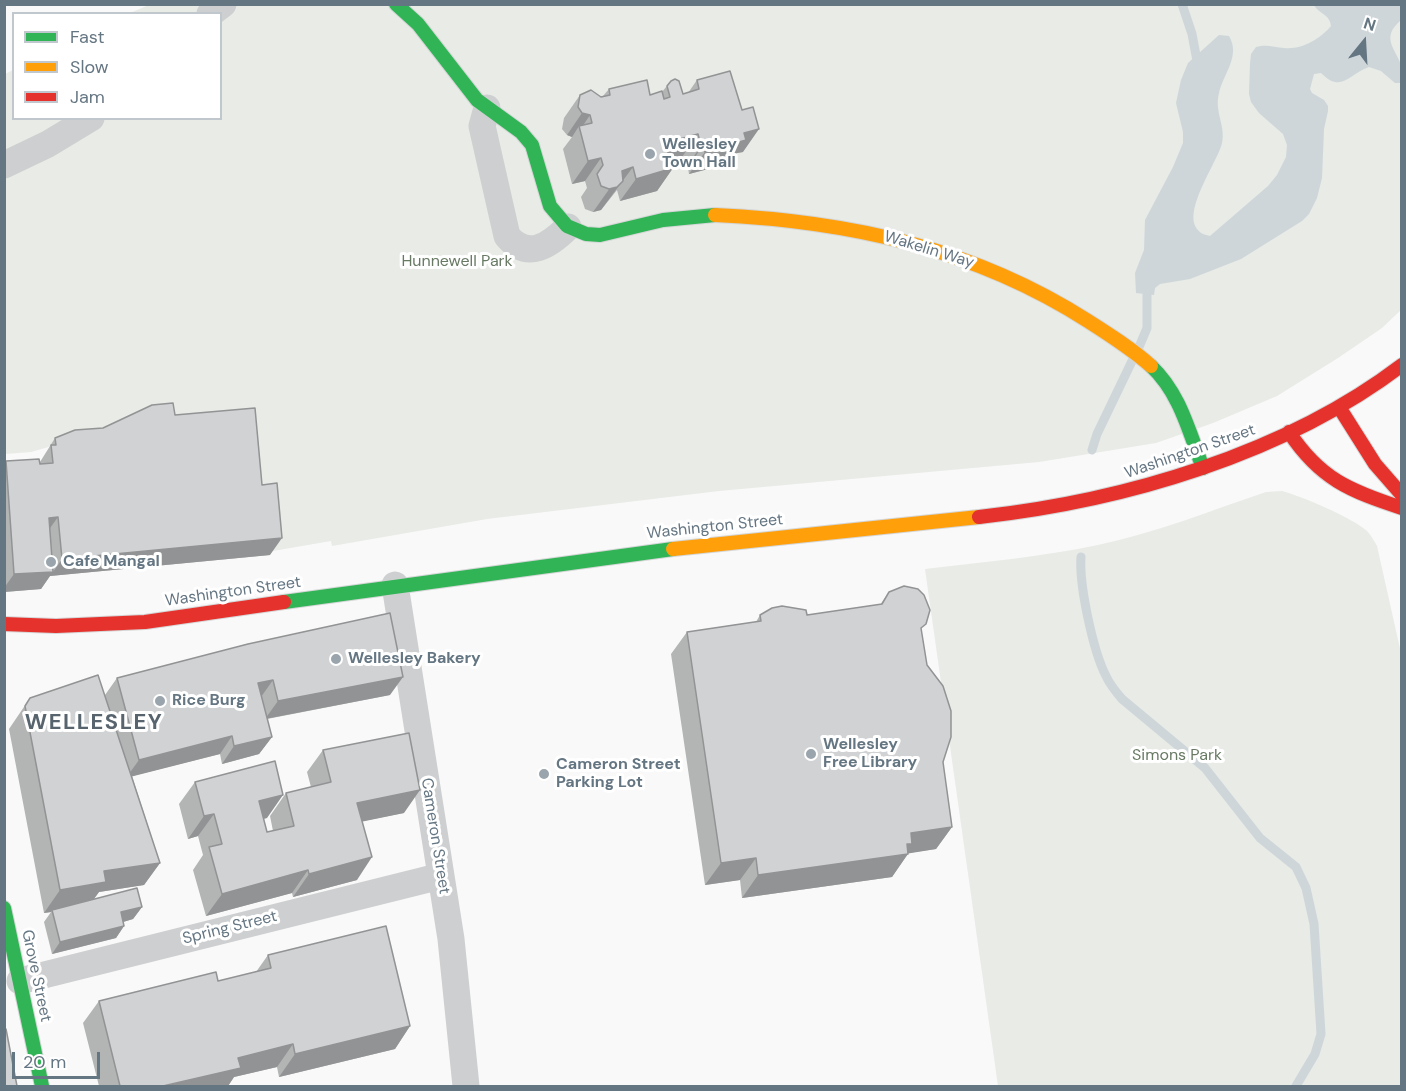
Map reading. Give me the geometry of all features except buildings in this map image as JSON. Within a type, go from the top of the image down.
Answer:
[{"type":"main road","points":[[396,4],[418,24],[477,100],[521,132],[532,145],[550,206],[561,221],[568,226]]},
{"type":"main road","name":"Wakelin Way","points":[[568,226],[591,235],[662,220],[712,215],[784,220],[885,236],[944,252],[1007,276],[1081,316],[1148,362],[1171,390],[1203,468]]},
{"type":"main road","name":"Washington Street","points":[[4,624],[56,626],[145,622],[626,554],[1035,510],[1113,495],[1203,468],[1261,446],[1339,407],[1401,364]]},
{"type":"main road","points":[[1339,407],[1368,455],[1401,495]]},
{"type":"main road","points":[[1289,432],[1309,462],[1334,481],[1371,498],[1401,508]]},
{"type":"main road","name":"Grove Street","points":[[4,908],[42,1086]]},
{"type":"street","points":[[487,108],[482,126],[507,236],[519,246],[528,249],[536,248],[554,241],[568,226]]},
{"type":"street","points":[[4,165],[48,144],[88,120]]},
{"type":"street","name":"Cameron Street","points":[[395,585],[457,980],[466,1086]]},
{"type":"street","name":"Spring Street","points":[[20,981],[441,876]]},
{"type":"green space","name":"Hunnewell Park","points":[[149,5],[1401,5],[1401,310],[1382,328],[1277,396],[1213,423],[1156,443],[1039,462],[719,491],[487,519],[332,546],[331,541],[267,552],[135,422],[31,452],[5,454],[5,74],[12,70],[12,120],[222,120],[222,12],[132,12]]},
{"type":"green space","name":"Simons Park","points":[[1282,491],[1339,514],[1370,534],[1377,546],[1401,653],[1401,1086],[998,1086],[925,569],[1034,556],[1098,545],[1161,528],[1266,492]]},
{"type":"shaded area","points":[[1314,5],[1401,5],[1401,20],[1391,33],[1390,39],[1402,68],[1401,83],[1395,83],[1381,71],[1369,67],[1340,82],[1334,82],[1321,73],[1314,74],[1310,89],[1312,93],[1324,100],[1328,111],[1324,129],[1322,178],[1317,198],[1309,214],[1302,221],[1241,259],[1190,279],[1160,284],[1155,288],[1154,295],[1136,293],[1135,273],[1144,250],[1145,220],[1183,143],[1183,132],[1176,103],[1181,80],[1188,63],[1219,35],[1229,36],[1232,43],[1232,58],[1218,100],[1223,131],[1222,143],[1194,209],[1194,221],[1199,231],[1210,236],[1268,186],[1277,175],[1286,157],[1287,145],[1283,134],[1259,113],[1251,102],[1249,94],[1251,54],[1256,47],[1297,47],[1310,43],[1322,35],[1331,26],[1330,22]]},
{"type":"waterway","points":[[1182,4],[1192,34],[1198,66]]},
{"type":"waterway","points":[[1139,347],[1147,328],[1147,285]]},
{"type":"waterway","points":[[1092,450],[1097,434],[1133,359]]},
{"type":"waterway","points":[[1081,557],[1082,584],[1092,635],[1101,665],[1111,685],[1122,699],[1205,768],[1260,838],[1296,867],[1306,888],[1314,924],[1321,1034],[1315,1054],[1296,1086]]},
{"type":"traffic: fast","points":[[396,4],[418,24],[477,100],[521,132],[532,145],[550,206],[567,226],[586,234],[600,235],[663,220],[715,215]]},
{"type":"traffic: fast","points":[[1151,366],[1177,401],[1203,468]]},
{"type":"traffic: fast","points":[[284,602],[673,549]]},
{"type":"traffic: fast","points":[[4,908],[42,1086]]},
{"type":"traffic: slow","points":[[715,215],[765,218],[861,232],[955,257],[1000,274],[1045,296],[1113,337],[1151,366]]},
{"type":"traffic: slow","points":[[673,549],[979,517]]},
{"type":"traffic: jam","points":[[979,517],[1034,510],[1090,499],[1201,468],[1255,448],[1307,424],[1356,396],[1402,365]]},
{"type":"traffic: jam","points":[[1339,407],[1375,464],[1402,495]]},
{"type":"traffic: jam","points":[[1289,432],[1312,461],[1338,481],[1367,496],[1402,508]]},
{"type":"traffic: jam","points":[[4,624],[56,626],[145,622],[284,602]]},
{"type":"place","name":"Wellesley Town Hall","points":[[650,154]]},
{"type":"place","name":"Cafe Mangal","points":[[51,562]]},
{"type":"place","name":"Wellesley Bakery","points":[[336,659]]},
{"type":"place","name":"Rice Burg","points":[[160,701]]},
{"type":"place","name":"Wellesley Free Library","points":[[811,754]]},
{"type":"place","name":"Cameron Street Parking Lot","points":[[544,774]]},
{"type":"district","name":"WELLESLEY","points":[[94,723]]}]
